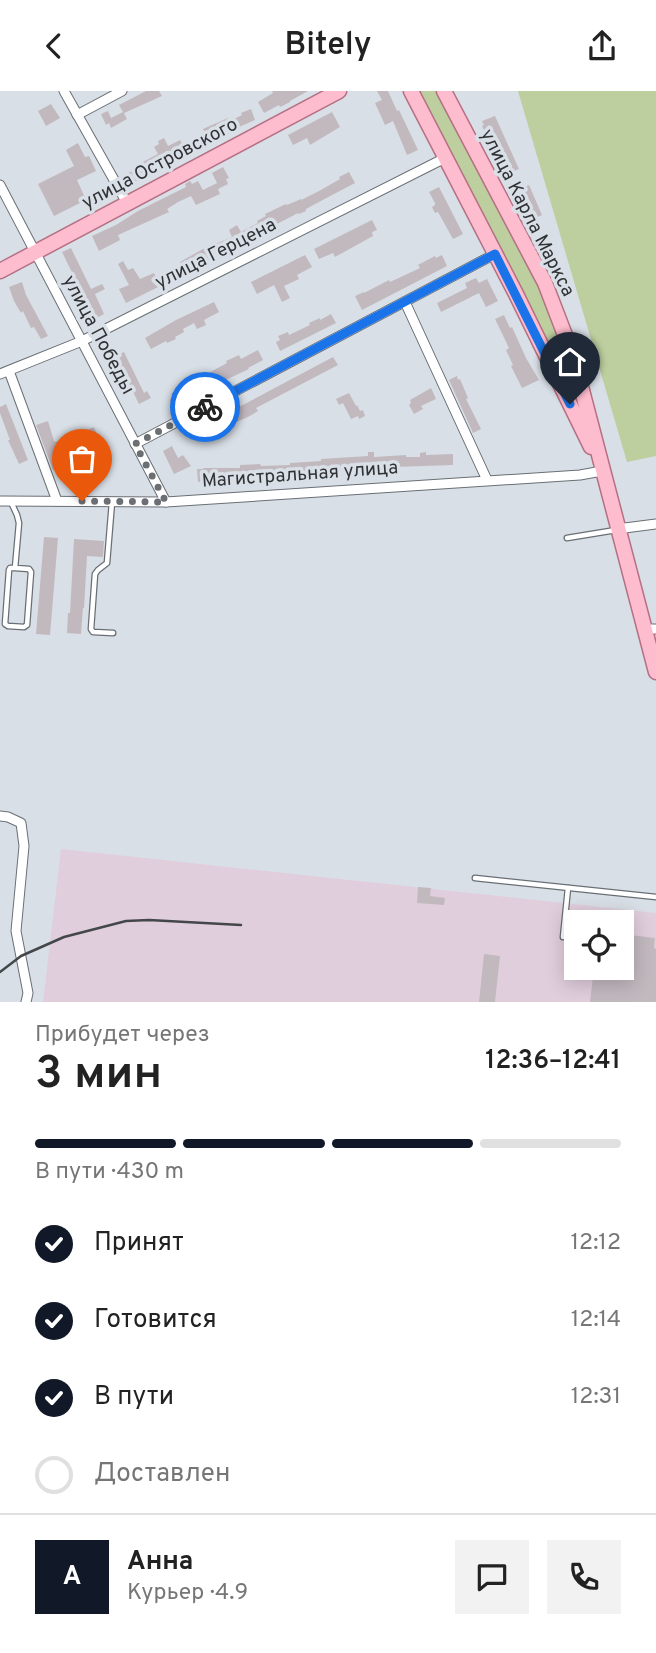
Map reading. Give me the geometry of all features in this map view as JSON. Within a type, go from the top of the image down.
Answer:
[{"type":"main road","name":"улица Островского","points":[[2,268],[339,91]]},
{"type":"main road","points":[[411,91],[602,471],[617,530],[651,629],[656,672]]},
{"type":"main road","name":"улица Карла Маркса","points":[[444,91],[545,283],[573,356],[602,471]]},
{"type":"street","points":[[64,91],[127,203]]},
{"type":"street","points":[[77,115],[122,91]]},
{"type":"street","name":"улица Герцена","points":[[5,373],[82,341],[445,158]]},
{"type":"street","name":"улица Победы","points":[[0,185],[166,502]]},
{"type":"street","points":[[135,444],[495,254]]},
{"type":"street","points":[[405,302],[487,480]]},
{"type":"street","points":[[5,373],[57,501]]},
{"type":"street","name":"Магистральная улица","points":[[5,501],[166,502],[580,475],[602,471]]},
{"type":"street","points":[[617,530],[656,524]]},
{"type":"street","points":[[0,816],[22,823],[24,846],[16,932],[27,993],[26,1002]]},
{"type":"lane","points":[[5,501],[17,515],[19,523],[15,568]]},
{"type":"lane","points":[[112,501],[107,563],[95,574],[91,629],[93,632],[113,633]]},
{"type":"lane","points":[[567,538],[617,530]]},
{"type":"lane","points":[[15,568],[29,569],[31,572],[27,625],[24,627],[5,624],[9,570],[15,568]]},
{"type":"lane","points":[[475,878],[656,897]]},
{"type":"lane","points":[[563,937],[568,888]]},
{"type":"shaded area","points":[[61,849],[628,910],[564,910],[564,980],[634,980],[634,911],[656,913],[656,1002],[43,1002]]},
{"type":"green space","points":[[411,91],[444,91],[545,283],[602,471]]},
{"type":"green space","points":[[518,91],[656,91],[656,456],[627,462]]},
{"type":"building","points":[[146,91],[159,91],[162,96],[124,113],[127,119],[111,128],[109,123],[106,125],[101,114],[108,111],[111,118],[123,112],[119,105]]},
{"type":"building","points":[[272,91],[308,91],[264,113],[258,102],[273,93]]},
{"type":"building","points":[[377,91],[388,91],[418,150],[407,155],[393,121],[385,125],[375,103],[382,100]]},
{"type":"building","points":[[51,104],[60,118],[46,126],[38,111]]},
{"type":"building","points":[[251,109],[255,120],[132,183],[128,173],[145,165],[143,162],[158,154],[154,147],[159,144],[158,141],[164,138],[168,146],[180,140],[183,145],[205,133],[203,129],[228,118],[230,121]]},
{"type":"building","points":[[332,112],[340,127],[310,145],[307,138],[293,145],[288,135]]},
{"type":"building","points":[[495,116],[519,169],[505,175],[482,126],[482,121]]},
{"type":"building","points":[[78,143],[85,157],[89,156],[96,171],[77,180],[86,200],[54,216],[38,184],[74,166],[66,150]]},
{"type":"building","points":[[223,167],[229,178],[226,179],[228,184],[218,189],[220,194],[196,205],[191,196],[178,202],[167,209],[169,212],[118,235],[120,240],[99,251],[92,236],[186,187],[185,184],[190,181],[192,184],[198,181],[203,190],[217,183],[212,173]]},
{"type":"building","points":[[349,172],[355,183],[185,272],[180,262],[232,237],[229,230],[237,225],[241,232],[258,223],[265,214],[319,191]]},
{"type":"building","points":[[529,185],[542,215],[529,221],[516,191]]},
{"type":"building","points":[[439,187],[463,234],[453,239],[438,212],[435,213],[432,207],[435,203],[429,192]]},
{"type":"building","points":[[372,220],[377,230],[372,232],[373,236],[335,257],[333,253],[319,259],[314,249]]},
{"type":"building","points":[[71,248],[91,289],[102,284],[105,289],[95,294],[104,314],[95,319],[62,252]]},
{"type":"building","points":[[305,255],[312,267],[297,275],[299,279],[284,286],[290,298],[282,302],[274,285],[257,294],[251,282]]},
{"type":"building","points":[[442,255],[447,266],[362,310],[355,296],[420,268],[418,265]]},
{"type":"building","points":[[123,261],[128,270],[133,268],[140,279],[154,273],[160,286],[126,303],[119,289],[129,285],[118,264]]},
{"type":"building","points":[[476,278],[479,283],[487,279],[498,301],[486,307],[479,293],[441,312],[437,303],[467,288],[465,283]]},
{"type":"building","points":[[22,282],[48,336],[41,339],[34,327],[31,328],[23,311],[21,313],[9,287]]},
{"type":"building","points":[[214,302],[219,312],[204,320],[206,325],[197,329],[194,323],[183,329],[184,332],[175,337],[176,339],[151,349],[145,338]]},
{"type":"building","points":[[331,314],[336,323],[280,351],[276,342],[280,340],[278,336],[288,332],[289,335]]},
{"type":"building","points":[[504,315],[539,380],[522,388],[511,366],[513,365],[506,350],[509,348],[495,319]]},
{"type":"building","points":[[258,350],[263,360],[249,369],[187,398],[188,400],[176,408],[170,400],[174,397],[171,394],[188,381],[191,380],[193,384],[227,363],[226,361],[239,355],[241,359]]},
{"type":"building","points":[[124,352],[144,393],[147,391],[151,398],[139,404],[115,356]]},
{"type":"building","points":[[333,357],[338,365],[256,408],[258,411],[248,417],[203,437],[198,428]]},
{"type":"building","points":[[457,376],[481,429],[473,433],[449,380]]},
{"type":"building","points":[[431,388],[436,399],[421,406],[423,409],[414,414],[409,405],[410,400]]},
{"type":"building","points":[[349,393],[365,416],[351,419],[343,403],[339,405],[336,399]]},
{"type":"building","points":[[6,404],[28,460],[19,464],[0,413],[0,407]]},
{"type":"building","points":[[48,421],[54,441],[63,440],[65,446],[59,451],[64,466],[53,470],[36,425]]},
{"type":"building","points":[[94,427],[106,449],[97,454],[84,431]]},
{"type":"building","points":[[172,446],[178,458],[183,455],[191,466],[174,474],[163,451]]},
{"type":"building","points":[[368,452],[374,452],[374,457],[420,457],[420,453],[426,452],[426,455],[453,454],[453,465],[348,469],[198,482],[197,469],[240,468],[240,465],[260,464],[290,465],[321,459],[368,456]]},
{"type":"building","points":[[44,537],[58,538],[50,635],[36,634]]},
{"type":"building","points":[[74,539],[104,541],[103,557],[87,556],[81,634],[67,633]]},
{"type":"building","points":[[418,887],[431,888],[430,896],[445,898],[444,905],[417,903]]},
{"type":"building","points":[[634,936],[655,938],[656,1002],[590,1002],[593,980],[634,980]]},
{"type":"building","points":[[484,954],[500,956],[495,1002],[479,1002]]},
{"type":"railway","points":[[0,972],[21,956],[64,937],[126,921],[241,925]]},
{"type":"way so far","points":[[82,501],[166,502],[135,444],[205,407]]},
{"type":"route","points":[[205,407],[495,254],[570,404]]}]
